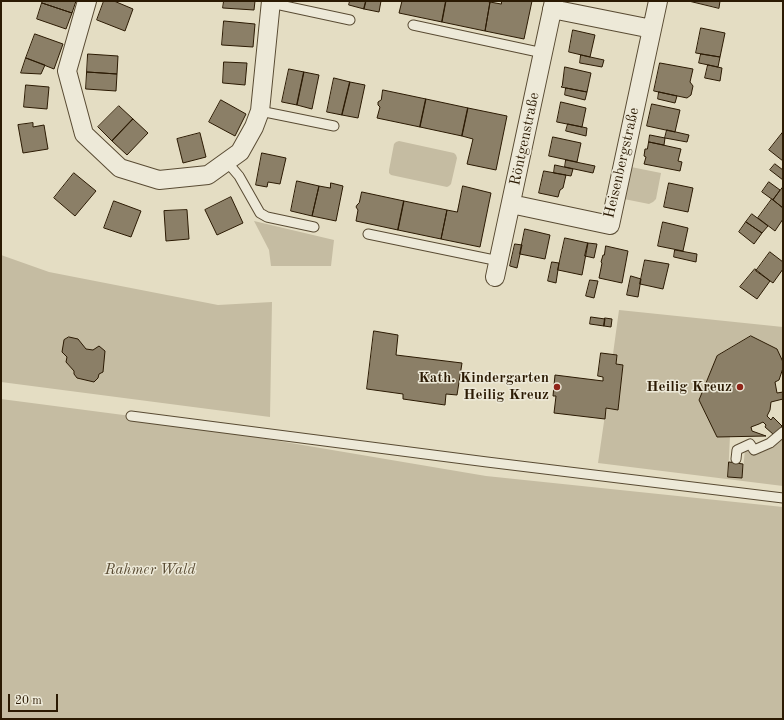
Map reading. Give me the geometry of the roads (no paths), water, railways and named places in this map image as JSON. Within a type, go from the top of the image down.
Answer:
[{"type":"street","points":[[87,1],[67,71],[84,134],[120,168],[159,180],[208,175],[240,152],[254,127],[260,111],[271,2]]},
{"type":"street","name":"Heisenbergstraße","points":[[511,204],[610,225],[658,1]]},
{"type":"street","points":[[553,5],[652,29]]},
{"type":"street","name":"Röntgenstraße","points":[[497,269],[553,5]]},
{"type":"lane","points":[[271,2],[350,20]]},
{"type":"lane","points":[[413,25],[543,53]]},
{"type":"lane","points":[[260,111],[334,126]]},
{"type":"lane","points":[[227,162],[239,176],[260,213],[267,217],[314,226]]},
{"type":"lane","points":[[368,234],[497,269]]},
{"type":"lane","points":[[131,416],[487,462],[783,498]]},
{"type":"lane","points":[[736,459],[737,450],[750,444],[754,450],[770,443],[783,432]]},
{"type":"place","name":"Kath. Kindergarten Heilig Kreuz","points":[[557,387]]},
{"type":"place","name":"Heilig Kreuz","points":[[740,387]]},
{"type":"park label","name":"Rahmer Wald","points":[[150,570]]}]
